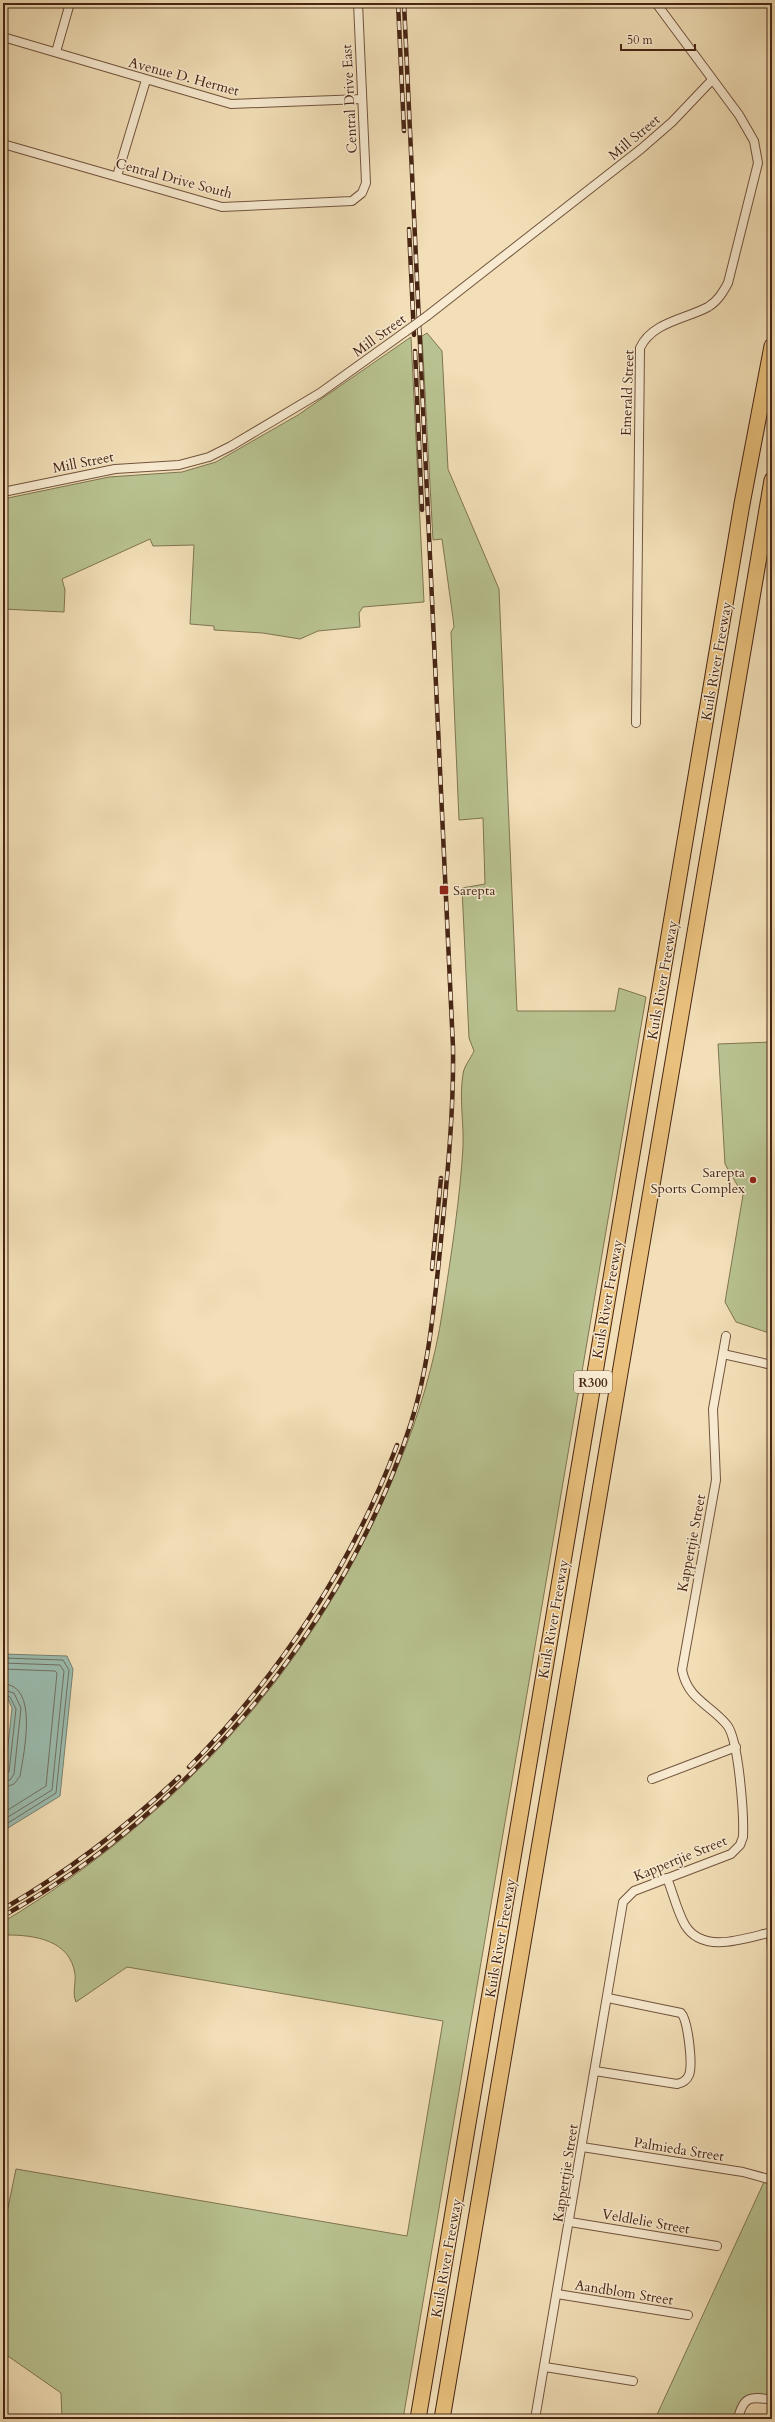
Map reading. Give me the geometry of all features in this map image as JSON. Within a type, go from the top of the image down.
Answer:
[{"type":"highway","name":"Kuils River Freeway","points":[[418,2419],[740,511],[772,346]]},
{"type":"highway","name":"Kuils River Freeway","points":[[442,2419],[772,480]]},
{"type":"street","points":[[56,52],[70,3]]},
{"type":"street","name":"Central Drive East","points":[[358,3],[366,183],[362,193]]},
{"type":"street","name":"Emerald Street","points":[[636,723],[640,348],[643,342],[653,331],[709,306],[721,295],[728,283],[758,163],[754,141],[739,115],[656,3]]},
{"type":"street","name":"Avenue D. Hermet","points":[[3,37],[231,104],[362,99]]},
{"type":"street","points":[[117,176],[146,80]]},
{"type":"street","name":"Mill Street","points":[[3,492],[115,469],[179,465],[208,457],[244,439],[320,393],[427,316],[641,149],[672,122],[712,80]]},
{"type":"street","name":"Central Drive South","points":[[3,144],[227,207],[346,202],[356,199],[362,193]]},
{"type":"street","name":"Kappertjie Street","points":[[535,2419],[570,2222],[623,1902],[634,1891],[731,1854],[740,1845],[743,1833],[736,1747],[726,1724],[693,1695],[684,1681],[682,1670],[716,1480],[713,1409],[726,1336]]},
{"type":"street","points":[[723,1354],[772,1365]]},
{"type":"street","points":[[652,1779],[736,1747]]},
{"type":"street","points":[[667,1878],[685,1925],[695,1935],[708,1941],[725,1943],[771,1933],[772,1949]]},
{"type":"street","points":[[595,2072],[677,2084],[685,2081],[690,2071],[686,2022],[681,2013],[608,1998]]},
{"type":"street","name":"Palmieda Street","points":[[582,2147],[743,2172],[772,2180]]},
{"type":"street","name":"Veldlelie Street","points":[[570,2222],[717,2246]]},
{"type":"street","name":"Aandblom Street","points":[[557,2294],[688,2315]]},
{"type":"street","points":[[545,2367],[634,2381]]},
{"type":"street","points":[[738,2419],[741,2406],[747,2400],[755,2397],[772,2400]]},
{"type":"green space","points":[[427,333],[442,351],[448,469],[499,589],[517,1011],[615,1011],[619,988],[646,997],[403,2419],[62,2419],[61,2393],[5,2354],[3,2232],[16,2169],[407,2236],[443,2021],[127,1967],[76,2002],[74,1995],[75,1974],[72,1963],[66,1954],[59,1947],[40,1938],[7,1935],[3,1922],[68,1880],[128,1834],[185,1783],[238,1728],[285,1669],[328,1606],[365,1539],[405,1450],[425,1390],[440,1329],[460,1187],[463,1147],[461,1092],[463,1074],[474,1051],[469,1038],[462,888],[485,884],[483,818],[459,820],[451,632],[454,627],[442,539],[433,540],[422,336]]},
{"type":"green space","points":[[411,337],[424,602],[363,607],[359,613],[360,627],[318,631],[300,639],[263,633],[214,630],[214,626],[190,624],[194,545],[153,546],[150,539],[62,579],[65,590],[64,612],[3,609],[3,499],[109,477],[182,472],[216,462],[298,415]]},
{"type":"green space","name":"Sarepta Sports Complex","points":[[772,1042],[772,1334],[736,1322],[725,1302],[743,1195],[725,1164],[718,1044]]},
{"type":"green space","points":[[764,2182],[772,2185],[772,2396],[757,2394],[746,2396],[739,2404],[735,2419],[655,2419]]},
{"type":"water","points":[[3,1654],[67,1656],[73,1669],[60,1796],[3,1831],[3,1774],[5,1772],[12,1708],[8,1699],[3,1699]]},
{"type":"railway","points":[[398,3],[404,131]]},
{"type":"railway","points":[[3,1916],[71,1874],[135,1824],[196,1768],[252,1707],[302,1640],[346,1570],[383,1498],[411,1423],[422,1383],[432,1322],[447,1180],[451,1127],[453,1047],[404,3]]},
{"type":"railway","points":[[409,229],[414,335]]},
{"type":"railway","points":[[415,351],[422,510]]},
{"type":"railway","points":[[432,1269],[441,1178]]},
{"type":"railway","points":[[189,1767],[222,1732],[253,1695],[310,1617],[335,1576],[358,1533],[379,1490],[397,1445]]},
{"type":"railway","points":[[3,1909],[50,1880],[95,1848],[138,1814],[179,1777]]},
{"type":"place","name":"Sarepta","points":[[444,890]]},
{"type":"place","name":"Sarepta Sports Complex","points":[[753,1180]]}]
